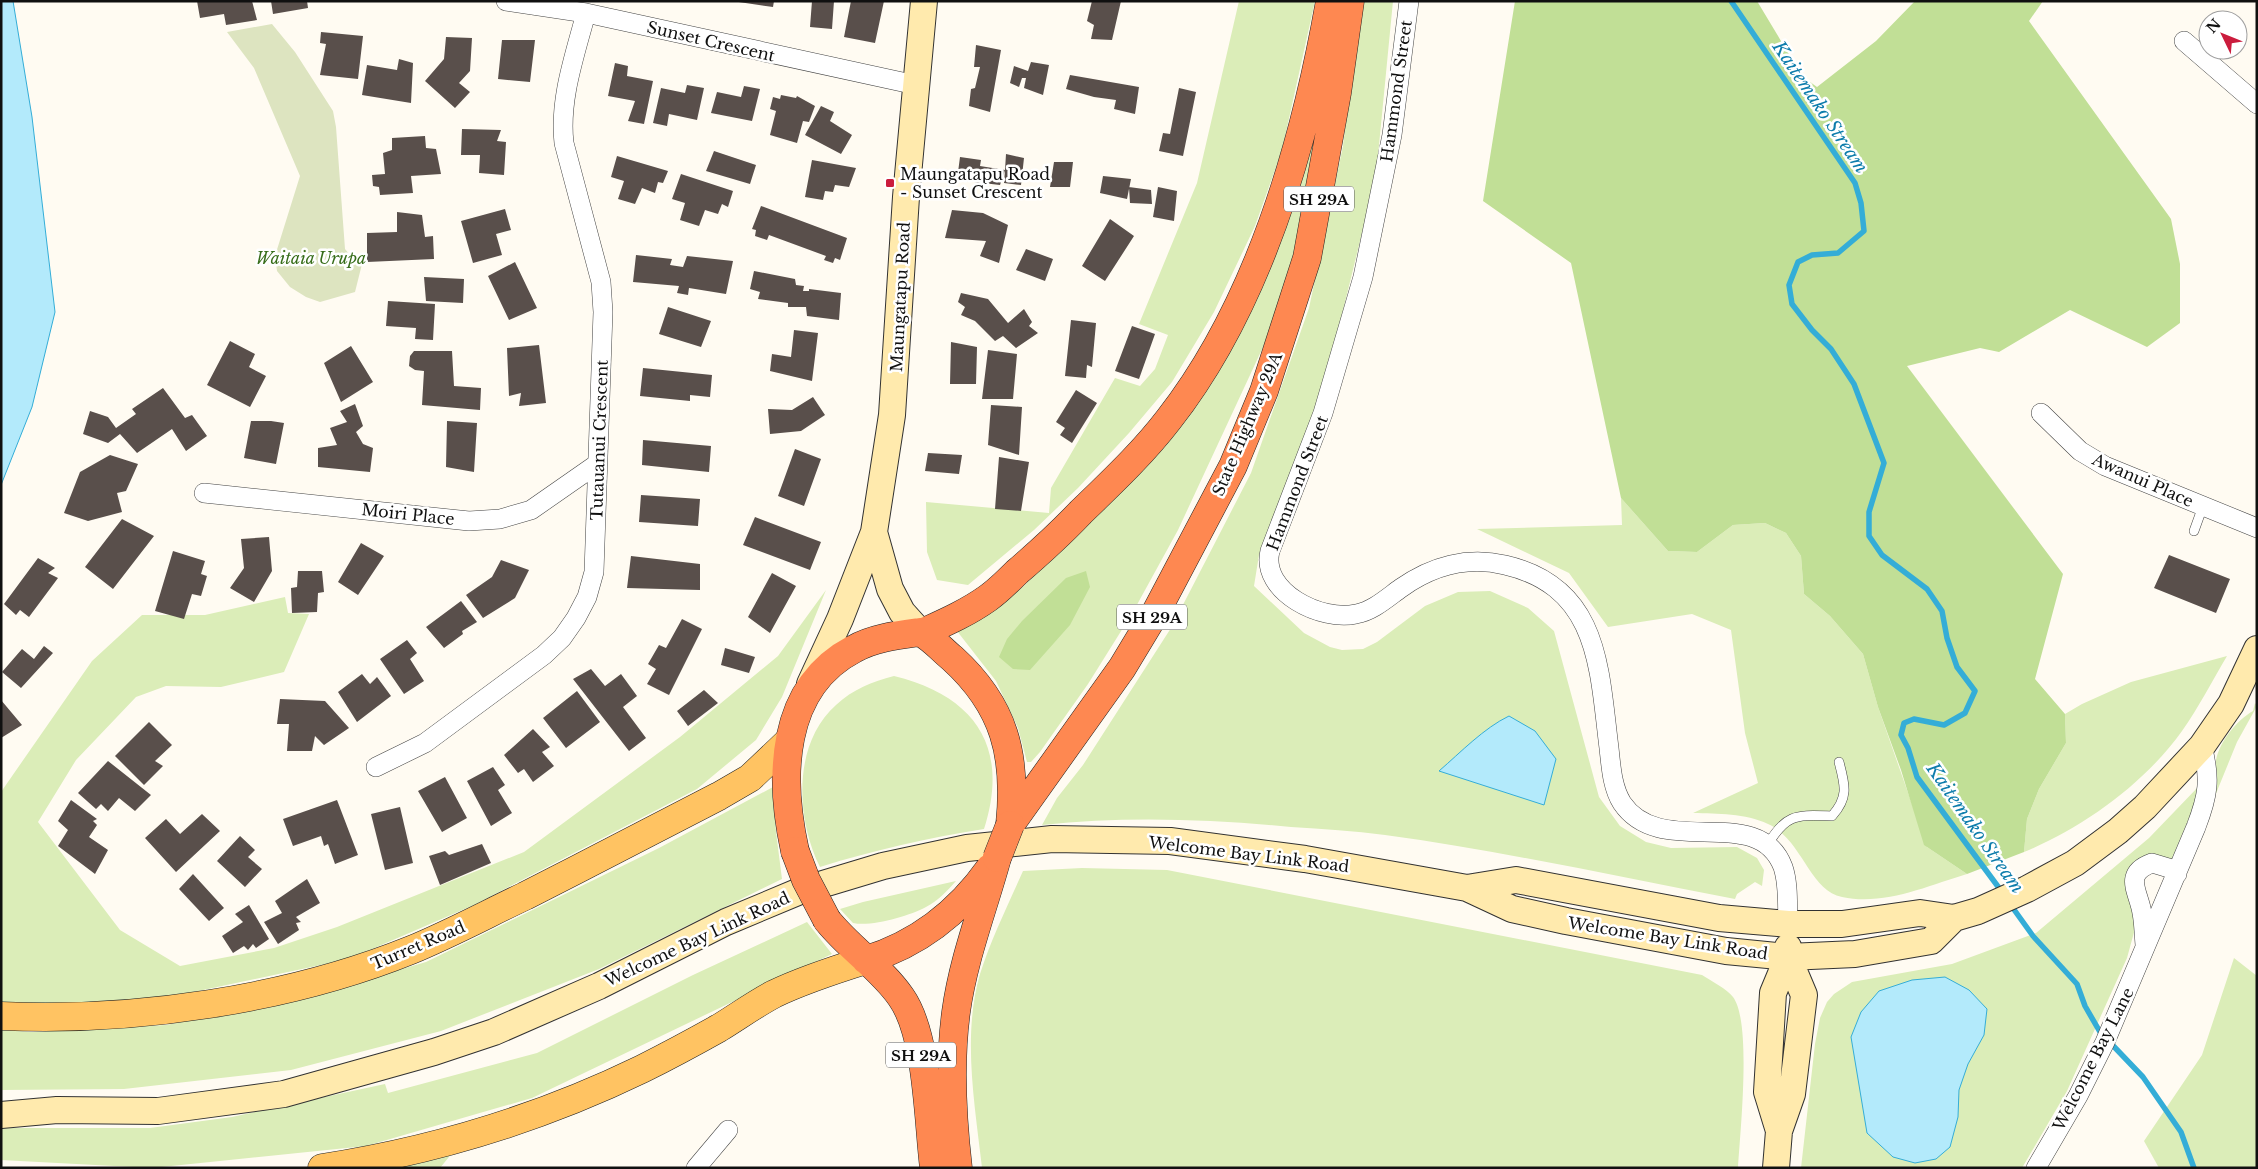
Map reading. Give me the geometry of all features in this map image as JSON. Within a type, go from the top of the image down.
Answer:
[{"type":"highway","name":"SH 29A","points":[[934,1168],[923,1066],[913,1020],[901,997],[883,975],[841,938],[827,920],[806,880],[795,851],[790,827],[786,769],[789,741],[798,708],[808,689],[831,664],[855,648],[869,642],[921,632],[955,618],[989,598],[1054,540],[1144,450],[1195,383],[1221,338],[1248,283],[1272,224],[1307,114],[1330,1]]},
{"type":"highway","name":"State Highway 29A","points":[[1010,825],[1122,668],[1156,610],[1233,466],[1261,400],[1307,258],[1336,103],[1350,1]]},
{"type":"highway","name":"SH 29A","points":[[921,632],[960,665],[986,697],[1004,732],[1012,770],[1013,792],[1010,825],[990,871],[966,963],[956,1012],[952,1054],[952,1090],[958,1168]]},
{"type":"highway","name":"SH 29A","points":[[866,960],[904,946],[921,936],[953,911],[990,871]]},
{"type":"main road","name":"Maungatapu Road","points":[[808,689],[840,619],[874,532],[892,415],[906,196],[924,1]]},
{"type":"main road","name":"Maungatapu Road","points":[[874,532],[890,588],[902,612],[921,632]]},
{"type":"main road","name":"Welcome Bay Link Road","points":[[1,1114],[58,1110],[158,1111],[284,1094],[391,1064],[494,1032],[545,1010],[726,922],[800,891],[883,866],[967,848],[1052,839],[1170,841],[1305,859],[1467,888],[1512,909],[1566,922],[1726,951],[1788,957],[1855,954],[1930,941],[1966,914],[2027,889],[2075,863],[2118,830],[2174,778],[2202,746],[2231,704],[2257,649]]},
{"type":"main road","name":"Turret Road","points":[[1,1016],[65,1017],[183,1008],[282,990],[369,966],[449,934],[719,796],[750,778],[789,741]]},
{"type":"main road","name":"Welcome Bay Link Road","points":[[1467,888],[1516,880],[1719,918],[1788,924],[1842,924],[1920,914],[1966,914]]},
{"type":"main road","points":[[1776,1168],[1779,1131],[1767,1092],[1773,993],[1788,957],[1788,924]]},
{"type":"main road","points":[[322,1168],[373,1160],[451,1142],[581,1096],[659,1060],[719,1028],[772,995],[823,973],[866,960]]},
{"type":"main road","name":"Welcome Bay Link Road","points":[[1,1100],[58,1110]]},
{"type":"street","name":"Sunset Crescent","points":[[506,1],[586,13],[916,86]]},
{"type":"street","name":"Hammond Street","points":[[1409,1],[1392,135],[1363,277],[1323,413],[1270,551],[1269,563],[1273,576],[1282,588],[1300,603],[1321,613],[1341,616],[1354,615],[1367,610],[1415,579],[1442,567],[1458,563],[1488,562],[1505,565],[1538,577],[1572,605],[1586,626],[1592,641],[1598,664],[1614,780],[1619,796],[1630,813],[1649,825],[1666,830],[1736,833],[1757,840],[1766,846],[1782,865],[1786,880],[1788,924]]},
{"type":"street","name":"Tutauanui Crescent","points":[[376,767],[425,743],[544,655],[562,638],[587,597],[594,572],[604,312],[601,282],[564,143],[562,124],[563,105],[586,13]]},
{"type":"street","points":[[2184,41],[2257,104]]},
{"type":"street","name":"Awanui Place","points":[[2041,413],[2080,450],[2105,466],[2257,528]]},
{"type":"street","name":"Moiri Place","points":[[204,493],[469,521],[500,520],[531,510],[597,464]]},
{"type":"street","name":"Welcome Bay Lane","points":[[2036,1168],[2078,1096],[2125,998],[2206,801],[2208,767],[2202,746]]},
{"type":"street","name":"Welcome Bay Lane","points":[[2145,948],[2143,915],[2135,890],[2135,877],[2139,870],[2152,863],[2172,869],[2177,874]]},
{"type":"street","points":[[696,1168],[728,1130]]},
{"type":"lane","points":[[2194,531],[2202,506]]},
{"type":"lane","points":[[1766,846],[1780,825],[1786,821],[1800,817],[1832,816],[1840,807],[1846,789],[1839,762]]},
{"type":"green space","points":[[1239,1],[1315,1],[1282,150],[1255,226],[1214,312],[1172,382],[1129,433],[1078,488],[1034,530],[968,585],[937,580],[927,552],[926,502],[1049,513],[1051,488],[1115,378],[1140,386],[1155,369],[1168,335],[1139,324],[1197,183]]},
{"type":"green space","points":[[1360,1],[1393,1],[1376,176],[1320,404],[1259,555],[1254,586],[1304,633],[1330,647],[1342,650],[1363,649],[1377,642],[1425,606],[1458,592],[1490,591],[1528,608],[1554,631],[1599,797],[1620,826],[1646,842],[1671,848],[1737,847],[1757,858],[1764,870],[1762,886],[1755,882],[1737,894],[1735,899],[1517,856],[1362,832],[1229,822],[1166,820],[1104,820],[1042,825],[1057,798],[1083,765],[1171,628],[1251,473],[1309,308],[1343,146]]},
{"type":"green space","points":[[1515,1],[1757,1],[1802,76],[1817,87],[1876,41],[1915,1],[2043,1],[2029,21],[2171,219],[2180,264],[2180,323],[2147,347],[2070,310],[1999,352],[1980,348],[1907,366],[2063,574],[2035,679],[2065,714],[2066,743],[2039,789],[2027,819],[2024,852],[1967,874],[1924,845],[1901,770],[1878,707],[1863,654],[1830,616],[1804,594],[1801,556],[1786,533],[1765,523],[1733,525],[1697,552],[1668,551],[1621,498],[1571,263],[1483,201]]},
{"type":"green space","name":"Waitaia Urupa","points":[[272,24],[295,52],[333,111],[336,127],[345,249],[355,261],[362,264],[355,292],[320,302],[306,297],[290,287],[277,271],[275,256],[300,176],[254,68],[227,32]]},
{"type":"green space","points":[[1316,106],[1326,113],[1283,304],[1178,530],[1133,612],[1088,684],[1040,752],[1031,762],[1027,762],[1018,728],[996,681],[957,631],[1000,605],[1024,586],[1150,458],[1183,414]]},
{"type":"green space","points":[[1621,498],[1668,551],[1697,552],[1733,525],[1765,523],[1786,533],[1801,556],[1804,594],[1830,616],[1863,654],[1878,707],[1927,847],[1967,874],[1889,897],[1858,899],[1842,897],[1821,885],[1789,841],[1780,831],[1768,824],[1741,816],[1693,813],[1758,783],[1745,733],[1731,630],[1692,614],[1608,627],[1569,573],[1477,529],[1622,525]]},
{"type":"green space","points":[[1086,571],[1090,587],[1070,625],[1030,670],[1013,669],[999,657],[1007,639],[1022,621],[1066,578]]},
{"type":"green space","points":[[826,590],[782,697],[756,740],[697,789],[474,905],[349,959],[156,1000],[1,1005],[1,792],[92,661],[142,615],[205,615],[285,597],[288,613],[309,614],[284,672],[221,687],[166,686],[136,697],[76,760],[38,822],[120,930],[180,966],[274,948],[337,927],[524,852],[680,737],[778,656]]},
{"type":"green space","points":[[2227,656],[2182,731],[2150,768],[2131,786],[2090,817],[2024,852],[2027,819],[2039,789],[2066,743],[2065,714],[2082,704],[2131,682]]},
{"type":"green space","points":[[894,676],[922,685],[946,697],[965,712],[979,730],[989,750],[992,774],[991,800],[984,829],[901,845],[820,867],[806,827],[803,805],[802,783],[805,761],[812,740],[822,721],[842,699],[863,687]]},
{"type":"green space","points":[[2255,703],[2257,706],[2237,742],[2215,796],[2216,760],[2221,746],[2230,732],[2253,711]]},
{"type":"green space","points":[[2200,785],[2202,787],[2171,861],[2139,862],[2136,925],[2127,958],[2067,1091],[2022,1168],[1801,1168],[1815,1044],[1820,1018],[1827,1002],[1834,994],[1852,982],[1952,964],[2036,933],[2149,838]]},
{"type":"green space","points":[[773,787],[782,879],[599,969],[441,1031],[291,1070],[124,1089],[1,1090],[1,1030],[32,1032],[166,1025],[294,1000],[426,962],[659,848]]},
{"type":"green space","points":[[1082,868],[1167,870],[1702,975],[1730,994],[1739,1010],[1742,1029],[1743,1079],[1738,1168],[982,1168],[971,1046],[975,998],[984,961],[1023,871]]},
{"type":"green space","points":[[956,881],[942,896],[930,905],[890,920],[861,924],[853,923],[840,909],[863,902]]},
{"type":"green space","points":[[807,922],[832,954],[532,1098],[366,1146],[152,1168],[1,1160],[1,1128],[150,1128],[232,1117],[385,1084],[388,1093],[537,1053],[693,975]]},
{"type":"green space","points":[[2234,958],[2257,976],[2257,1168],[2159,1168],[2144,1141],[2202,1055]]},
{"type":"green space","points":[[457,1147],[440,1168],[376,1168]]},
{"type":"water","points":[[1,1],[13,1],[32,117],[55,312],[32,407],[1,485]]},
{"type":"water","points":[[1509,716],[1535,731],[1556,759],[1544,805],[1439,771],[1464,748]]},
{"type":"water","points":[[1945,977],[1969,990],[1987,1009],[1984,1035],[1968,1064],[1959,1090],[1958,1117],[1950,1147],[1936,1159],[1915,1163],[1893,1157],[1867,1133],[1851,1037],[1861,1012],[1879,991],[1912,980]]},
{"type":"building","points":[[197,1],[252,1],[257,20],[226,25],[224,14],[200,18]]},
{"type":"building","points":[[271,1],[307,1],[308,8],[273,14]]},
{"type":"building","points":[[732,1],[774,1],[773,7]]},
{"type":"building","points":[[812,1],[834,1],[832,29],[810,27]]},
{"type":"building","points":[[851,1],[884,1],[875,43],[844,37]]},
{"type":"building","points":[[1092,1],[1121,1],[1112,40],[1091,39],[1094,25],[1087,21]]},
{"type":"building","points":[[321,32],[363,36],[358,79],[320,75],[326,44],[320,43]]},
{"type":"building","points":[[446,37],[472,38],[470,71],[459,83],[470,92],[455,108],[425,81],[444,59]]},
{"type":"building","points":[[502,40],[535,40],[530,82],[498,79]]},
{"type":"building","points":[[976,45],[1001,50],[990,112],[969,106],[971,89],[975,88],[980,67],[974,67]]},
{"type":"building","points":[[399,59],[413,63],[411,103],[362,95],[367,65],[397,70]]},
{"type":"building","points":[[1031,62],[1049,65],[1043,95],[1024,88],[1026,78],[1022,78],[1019,87],[1010,83],[1014,66],[1028,71]]},
{"type":"building","points":[[615,63],[628,66],[627,76],[653,81],[644,124],[628,121],[635,101],[608,96]]},
{"type":"building","points":[[1070,75],[1139,87],[1135,114],[1114,109],[1116,100],[1094,97],[1066,89]]},
{"type":"building","points":[[687,85],[704,88],[697,120],[669,114],[667,126],[653,123],[661,88],[685,93]]},
{"type":"building","points":[[744,86],[760,89],[752,121],[711,113],[717,92],[741,97]]},
{"type":"building","points":[[1179,88],[1196,92],[1183,156],[1159,151],[1163,133],[1170,134]]},
{"type":"building","points":[[781,95],[796,98],[797,96],[815,106],[809,122],[803,121],[797,143],[770,135],[776,111],[770,109],[773,97],[780,99]]},
{"type":"building","points":[[821,106],[834,112],[830,121],[852,135],[841,154],[805,135]]},
{"type":"building","points":[[462,129],[501,130],[497,141],[506,142],[504,175],[479,173],[480,155],[461,155]]},
{"type":"building","points":[[425,136],[426,148],[436,149],[441,174],[411,176],[413,193],[380,195],[379,187],[373,186],[372,175],[385,174],[383,153],[392,150],[392,138]]},
{"type":"building","points":[[714,151],[756,165],[750,184],[706,171]]},
{"type":"building","points":[[1006,154],[1024,158],[1021,185],[1004,183]]},
{"type":"building","points":[[617,156],[668,171],[663,183],[658,182],[655,193],[642,188],[635,204],[618,199],[624,181],[611,177]]},
{"type":"building","points":[[960,157],[981,160],[980,166],[1005,170],[1000,185],[957,180]]},
{"type":"building","points":[[812,160],[856,168],[849,187],[835,185],[833,192],[825,191],[823,200],[805,197]]},
{"type":"building","points":[[1054,162],[1073,162],[1070,187],[1050,187]]},
{"type":"building","points":[[681,174],[733,191],[728,207],[722,204],[718,214],[705,210],[699,226],[680,220],[685,203],[672,199]]},
{"type":"building","points":[[1103,176],[1131,179],[1127,199],[1100,193]]},
{"type":"building","points":[[1129,187],[1151,190],[1152,204],[1130,203]]},
{"type":"building","points":[[1158,187],[1177,191],[1174,221],[1153,217]]},
{"type":"building","points":[[761,206],[847,238],[840,260],[835,258],[833,263],[824,260],[826,256],[769,235],[767,240],[755,236],[756,230],[752,229]]},
{"type":"building","points":[[505,209],[511,230],[496,234],[502,255],[473,263],[461,221]]},
{"type":"building","points":[[952,210],[983,213],[1008,225],[999,263],[980,256],[986,241],[945,238]]},
{"type":"building","points":[[397,212],[422,215],[425,237],[433,236],[434,259],[367,262],[367,233],[397,232]]},
{"type":"building","points":[[1110,219],[1134,236],[1105,281],[1082,266]]},
{"type":"building","points":[[1026,249],[1053,259],[1045,281],[1016,270]]},
{"type":"building","points":[[636,255],[672,259],[670,265],[683,267],[687,256],[733,261],[726,294],[689,288],[688,295],[677,293],[679,286],[633,282]]},
{"type":"building","points":[[515,262],[537,308],[509,320],[488,276]]},
{"type":"building","points":[[754,271],[795,279],[796,285],[804,286],[803,291],[809,291],[809,289],[841,293],[839,320],[807,316],[806,307],[788,307],[788,303],[758,299],[760,292],[750,289]]},
{"type":"building","points":[[424,277],[464,279],[463,303],[426,301]]},
{"type":"building","points":[[961,293],[988,299],[1008,323],[1024,309],[1032,322],[1029,326],[1038,333],[1016,348],[1003,336],[995,341],[975,321],[961,315],[965,307],[958,302]]},
{"type":"building","points":[[388,301],[435,304],[433,340],[415,339],[416,328],[386,326]]},
{"type":"building","points":[[668,307],[711,321],[701,347],[659,334]]},
{"type":"building","points":[[1071,320],[1096,323],[1092,367],[1087,365],[1086,378],[1065,376]]},
{"type":"building","points":[[1132,326],[1155,334],[1139,379],[1115,371]]},
{"type":"building","points":[[794,330],[818,333],[812,381],[770,371],[772,354],[791,357]]},
{"type":"building","points":[[230,341],[255,354],[249,367],[266,376],[250,407],[207,385]]},
{"type":"building","points":[[951,342],[977,347],[976,384],[950,384]]},
{"type":"building","points":[[539,345],[546,403],[519,406],[521,393],[509,396],[507,348]]},
{"type":"building","points":[[351,346],[373,382],[341,402],[324,363]]},
{"type":"building","points":[[988,350],[1017,354],[1013,399],[982,399]]},
{"type":"building","points":[[414,351],[452,351],[454,386],[481,388],[480,410],[422,405],[424,371],[415,370],[409,366],[410,356]]},
{"type":"building","points":[[643,368],[712,375],[710,397],[690,395],[690,401],[640,396]]},
{"type":"building","points":[[163,388],[185,418],[192,415],[207,436],[186,451],[172,429],[137,453],[120,434],[108,443],[83,434],[90,411],[108,417],[116,428],[136,414],[132,409]]},
{"type":"building","points":[[1076,390],[1097,403],[1072,443],[1060,435],[1065,428],[1056,422]]},
{"type":"building","points":[[813,397],[825,415],[801,431],[770,434],[768,409],[792,410]]},
{"type":"building","points":[[355,404],[363,426],[356,432],[363,444],[373,448],[370,472],[318,467],[318,448],[337,445],[330,428],[347,422],[340,411]]},
{"type":"building","points":[[991,405],[1022,407],[1019,455],[988,445]]},
{"type":"building","points":[[251,421],[284,423],[276,464],[244,458]]},
{"type":"building","points":[[447,421],[477,423],[474,472],[446,467]]},
{"type":"building","points":[[643,440],[711,446],[709,472],[642,465]]},
{"type":"building","points":[[795,449],[821,459],[804,506],[778,496]]},
{"type":"building","points":[[928,453],[962,455],[959,474],[925,471]]},
{"type":"building","points":[[110,455],[138,464],[126,491],[117,493],[122,512],[88,521],[64,513],[80,472]]},
{"type":"building","points":[[999,457],[1029,462],[1021,511],[995,509]]},
{"type":"building","points":[[641,495],[700,499],[698,526],[639,522]]},
{"type":"building","points":[[755,517],[821,542],[810,570],[743,545]]},
{"type":"building","points":[[122,519],[154,536],[113,589],[85,567]]},
{"type":"building","points":[[269,537],[272,571],[254,602],[230,588],[244,568],[241,539]]},
{"type":"building","points":[[361,543],[384,556],[358,595],[338,582]]},
{"type":"building","points":[[173,551],[205,561],[201,574],[207,576],[201,596],[192,594],[184,619],[155,611]]},
{"type":"building","points":[[2169,555],[2230,579],[2216,613],[2154,588]]},
{"type":"building","points":[[631,556],[700,564],[700,590],[627,588]]},
{"type":"building","points":[[38,558],[55,568],[48,573],[58,578],[29,617],[20,610],[16,615],[4,604]]},
{"type":"building","points":[[501,560],[529,570],[515,598],[483,618],[466,595],[492,577]]},
{"type":"building","points":[[298,571],[322,571],[324,592],[318,593],[317,612],[292,613],[291,588],[297,587]]},
{"type":"building","points":[[772,573],[796,586],[770,633],[748,617]]},
{"type":"building","points":[[461,601],[477,622],[462,631],[463,634],[444,648],[426,627]]},
{"type":"building","points":[[682,619],[702,629],[669,695],[647,684],[656,669],[648,664],[659,645],[666,648]]},
{"type":"building","points":[[407,640],[417,653],[410,659],[424,681],[404,694],[380,659]]},
{"type":"building","points":[[44,646],[53,653],[21,688],[2,672],[22,649],[34,659]]},
{"type":"building","points":[[725,648],[755,657],[749,673],[721,665]]},
{"type":"building","points":[[591,669],[605,686],[621,674],[637,696],[623,707],[646,738],[629,751],[573,679]]},
{"type":"building","points":[[362,674],[370,684],[377,677],[391,696],[357,722],[338,692]]},
{"type":"building","points":[[704,690],[718,703],[688,726],[677,711]]},
{"type":"building","points":[[577,691],[600,722],[566,748],[543,718]]},
{"type":"building","points":[[280,699],[325,701],[349,728],[324,745],[315,736],[312,751],[287,751],[289,724],[277,724]]},
{"type":"building","points":[[1,700],[22,725],[1,738]]},
{"type":"building","points":[[149,722],[172,745],[155,761],[163,766],[144,785],[115,756]]},
{"type":"building","points":[[533,729],[550,747],[542,752],[554,766],[533,782],[524,769],[518,773],[504,755]]},
{"type":"building","points":[[108,761],[151,795],[135,811],[119,798],[108,811],[101,804],[96,809],[78,793]]},
{"type":"building","points":[[493,767],[505,785],[498,790],[512,813],[491,826],[467,781]]},
{"type":"building","points":[[445,777],[467,818],[442,832],[418,791]]},
{"type":"building","points":[[71,800],[97,819],[93,821],[97,825],[89,837],[108,850],[95,874],[58,846],[68,830],[58,821]]},
{"type":"building","points":[[337,800],[358,855],[335,864],[328,844],[324,846],[321,836],[293,846],[283,819]]},
{"type":"building","points":[[400,807],[413,863],[385,870],[371,814]]},
{"type":"building","points":[[202,814],[220,831],[176,872],[145,838],[166,819],[180,834]]},
{"type":"building","points":[[240,836],[255,850],[248,857],[262,869],[245,887],[217,861]]},
{"type":"building","points":[[482,844],[491,863],[440,885],[429,856],[445,851],[449,855]]},
{"type":"building","points":[[193,874],[224,908],[209,921],[179,889]]},
{"type":"building","points":[[307,879],[320,903],[296,917],[301,922],[296,923],[299,930],[278,944],[264,922],[282,913],[275,901]]},
{"type":"building","points":[[249,905],[269,939],[256,948],[253,944],[248,950],[244,946],[233,953],[222,936],[243,922],[235,914]]},
{"type":"waterway","name":"Kaitemako Stream","points":[[1731,1],[1855,183],[1861,203],[1864,231],[1838,253],[1812,255],[1798,262],[1789,285],[1792,304],[1812,330],[1831,349],[1854,384],[1884,463],[1869,512],[1869,536],[1882,555],[1927,589],[1942,611],[1947,638],[1957,667],[1975,691],[1965,713],[1944,725],[1914,719],[1904,723],[1901,735],[1908,748],[1917,777],[2002,892]]},
{"type":"waterway","name":"Kaitemako Stream","points":[[2010,904],[2033,936],[2077,984],[2085,1006],[2100,1032],[2143,1077],[2181,1132],[2194,1168]]},
{"type":"place","name":"Maungatapu Road - Sunset Crescent","points":[[890,183]]}]
